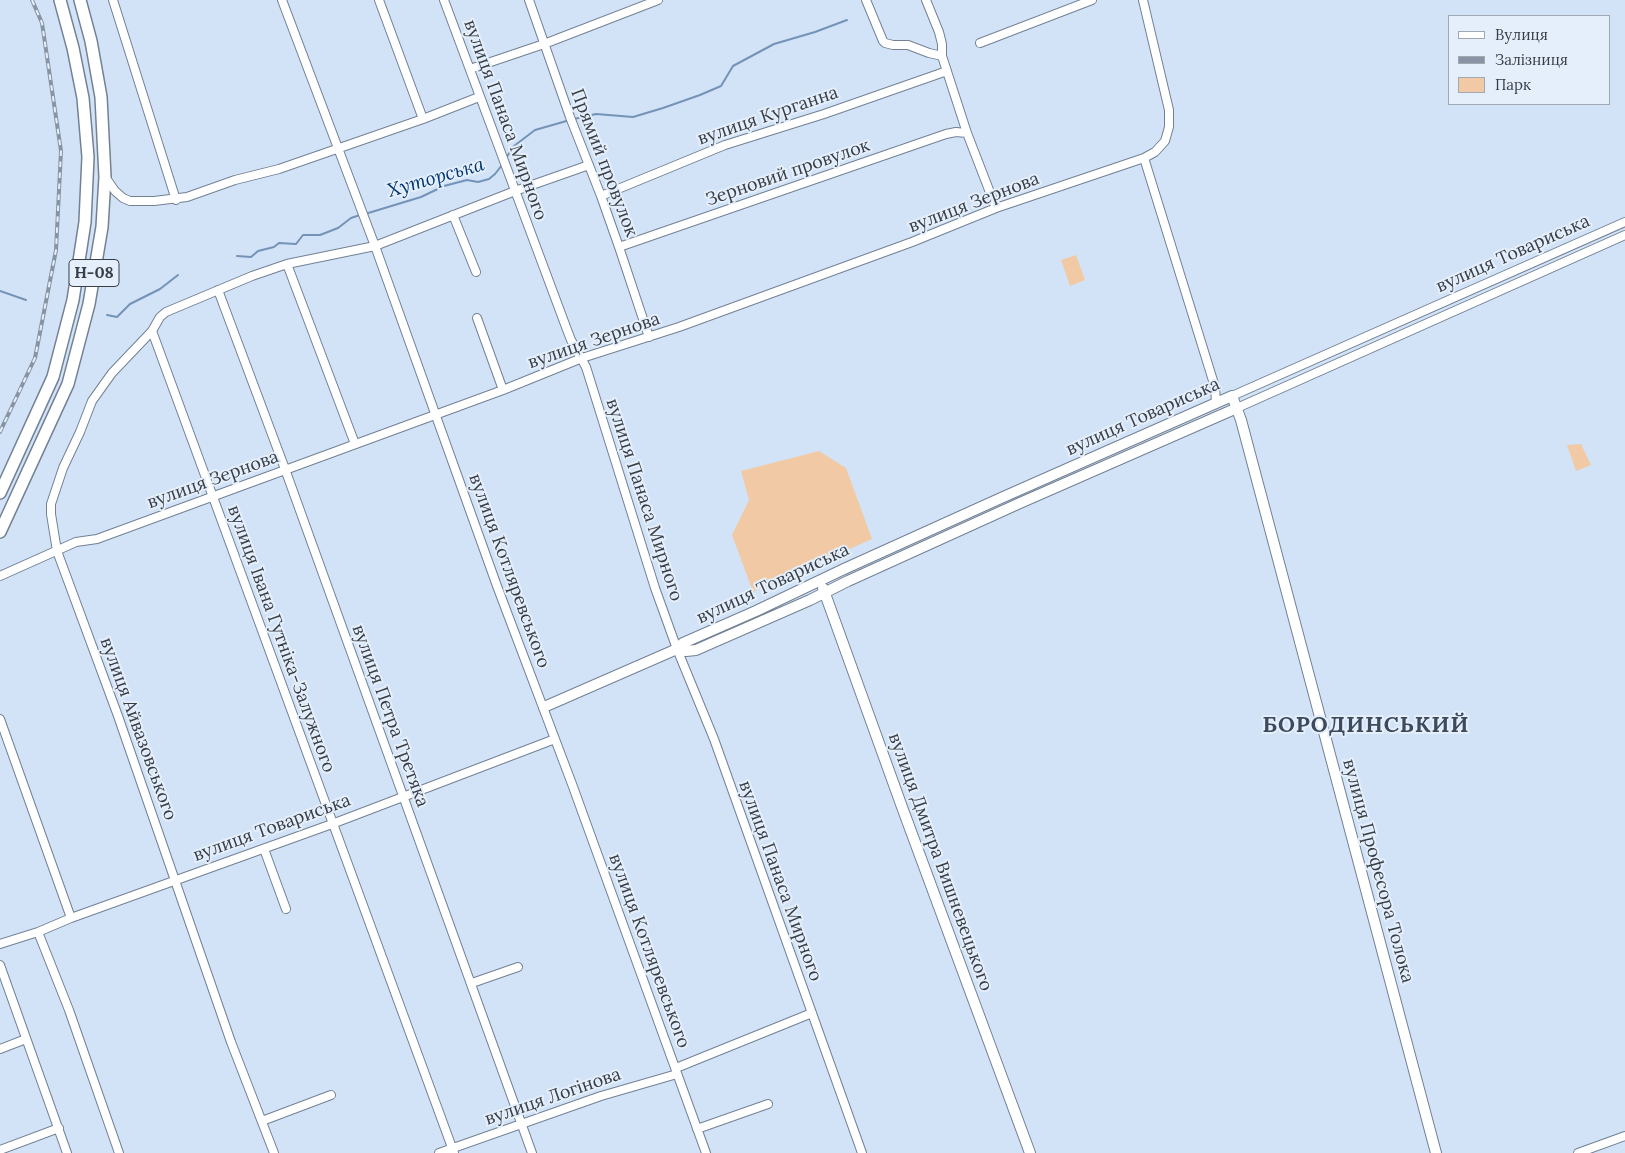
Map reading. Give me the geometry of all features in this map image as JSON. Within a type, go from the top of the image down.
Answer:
[{"type":"main road","name":"Н-08","points":[[0,493],[53,377],[73,300],[85,222],[88,157],[83,98],[73,48],[60,0]]},
{"type":"main road","name":"Н-08","points":[[0,532],[68,384],[89,304],[102,227],[105,177],[101,97],[91,41],[80,0]]},
{"type":"street","points":[[113,0],[176,200]]},
{"type":"street","name":"вулиця Котляревського","points":[[282,0],[375,246],[497,586],[544,707],[554,739],[706,1153]]},
{"type":"street","points":[[379,0],[423,119]]},
{"type":"street","name":"вулиця Панаса Мирного","points":[[444,0],[568,334],[590,376],[655,588],[677,649],[714,738],[862,1153]]},
{"type":"street","name":"Прямий провулок","points":[[529,0],[571,120],[601,196],[649,337]]},
{"type":"street","points":[[470,70],[658,0]]},
{"type":"street","points":[[866,0],[885,43],[908,45],[942,56]]},
{"type":"street","points":[[926,0],[939,32],[942,56],[967,133],[996,208]]},
{"type":"street","points":[[980,43],[1092,0]]},
{"type":"street","name":"вулиця Зернова","points":[[0,576],[76,542],[97,539],[503,390],[582,358],[649,337],[912,242],[996,208],[1144,158],[1155,152],[1164,141],[1169,127],[1169,110],[1143,0]]},
{"type":"street","name":"вулиця Курганна","points":[[601,196],[725,145],[947,72]]},
{"type":"street","points":[[105,177],[115,191],[130,201],[176,200],[235,180],[279,170],[479,97]]},
{"type":"street","name":"Зерновий провулок","points":[[619,247],[946,134],[956,132],[967,133]]},
{"type":"street","points":[[1144,158],[1215,387],[1216,403]]},
{"type":"street","name":"вулиця Айвазовського","points":[[274,1153],[231,1042],[115,706],[57,551],[51,504],[63,468],[92,401],[112,374],[152,331],[160,317],[166,312],[252,276],[287,264],[375,246],[515,191],[589,165]]},
{"type":"street","points":[[453,216],[476,272]]},
{"type":"street","name":"вулиця Товариська","points":[[544,707],[677,649],[683,643],[1001,498],[1625,222]]},
{"type":"street","name":"вулиця Товариська","points":[[677,649],[686,651],[696,650],[810,600],[848,580],[1625,235]]},
{"type":"street","points":[[287,264],[355,444]]},
{"type":"street","name":"вулиця Петра Третяка","points":[[218,290],[285,469],[532,1153]]},
{"type":"street","points":[[477,318],[503,390]]},
{"type":"street","name":"вулиця Івана Гутніка-Залужного","points":[[152,331],[453,1150]]},
{"type":"street","points":[[1355,342],[1360,353]]},
{"type":"street","name":"вулиця Професора Толока","points":[[1232,396],[1237,408],[1352,831],[1436,1153]]},
{"type":"street","points":[[844,569],[839,575],[848,580]]},
{"type":"street","name":"вулиця Дмитра Вишневецького","points":[[820,581],[1030,1153]]},
{"type":"street","points":[[0,719],[71,918]]},
{"type":"street","name":"вулиця Товариська","points":[[0,944],[38,932],[71,918],[332,824],[554,739]]},
{"type":"street","points":[[264,849],[286,909]]},
{"type":"street","points":[[38,932],[69,1010],[119,1153]]},
{"type":"street","points":[[0,965],[67,1153]]},
{"type":"street","points":[[472,983],[518,967]]},
{"type":"street","name":"вулиця Логінова","points":[[439,1153],[453,1150],[521,1123],[676,1071],[812,1013]]},
{"type":"street","points":[[0,1048],[26,1039]]},
{"type":"street","points":[[262,1121],[331,1095]]},
{"type":"street","points":[[697,1129],[768,1104]]},
{"type":"street","points":[[0,1150],[59,1128]]},
{"type":"street","points":[[1578,1153],[1625,1136]]},
{"type":"green space","points":[[1076,255],[1085,280],[1070,286],[1061,260]]},
{"type":"green space","points":[[1581,444],[1591,465],[1576,471],[1567,445]]},
{"type":"green space","points":[[819,451],[846,468],[872,539],[753,592],[732,535],[749,500],[741,471]]},
{"type":"waterway","name":"Хуторська","points":[[574,119],[596,114],[633,117],[700,95],[721,86],[733,66],[774,44],[847,20]]},
{"type":"waterway","name":"Хуторська","points":[[506,158],[514,146],[535,130],[570,120]]},
{"type":"waterway","name":"Хуторська","points":[[365,214],[421,197],[444,186],[467,180],[478,182],[489,179],[502,165]]},
{"type":"waterway","name":"Хуторська","points":[[237,256],[251,257],[258,251],[274,247],[279,243],[296,244],[303,235],[320,235],[338,228],[351,218],[360,215]]},
{"type":"waterway","name":"Хуторська","points":[[107,315],[117,317],[130,304],[160,289],[178,275]]},
{"type":"waterway","name":"Хуторська","points":[[0,291],[26,300]]},
{"type":"railway","points":[[0,432],[35,358],[56,250],[61,151],[42,23],[32,0]]},
{"type":"district","name":"БОРОДИНСЬКИЙ","points":[[1366,726]]}]
